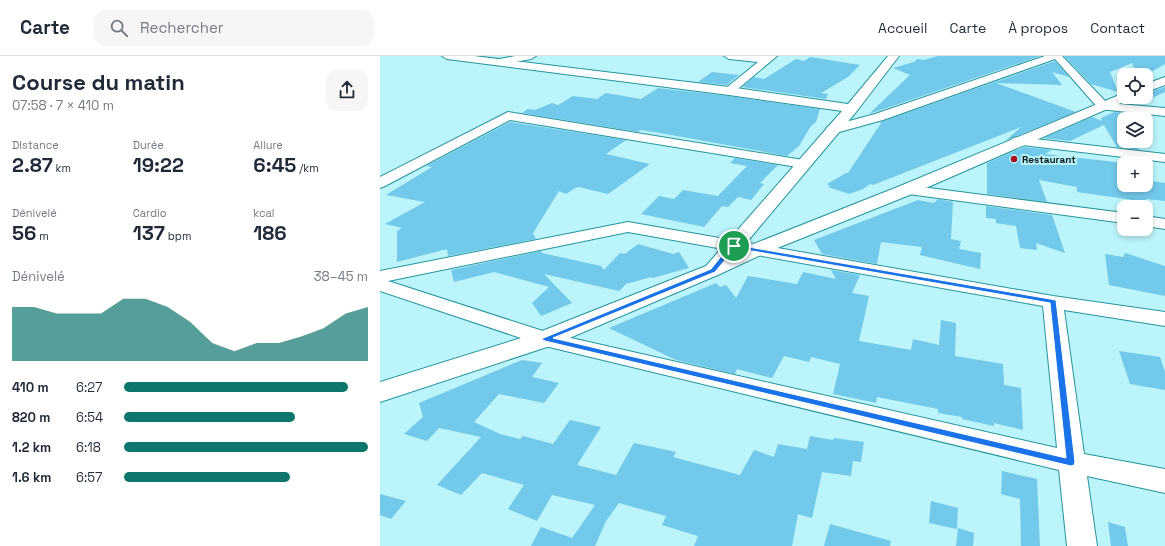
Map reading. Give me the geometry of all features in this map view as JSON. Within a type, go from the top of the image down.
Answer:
[{"type":"street","points":[[448,56],[729,91],[851,109]]},
{"type":"street","points":[[499,62],[531,56]]},
{"type":"street","points":[[730,56],[769,58]]},
{"type":"street","points":[[713,270],[851,109],[894,56]]},
{"type":"street","points":[[832,130],[879,117],[1056,56],[1103,106],[1165,112]]},
{"type":"street","points":[[729,91],[769,58]]},
{"type":"street","points":[[1153,85],[1165,81]]},
{"type":"street","points":[[380,392],[545,339],[713,270],[758,249],[906,190],[1117,100]]},
{"type":"street","points":[[380,183],[508,116],[803,164]]},
{"type":"street","points":[[1018,142],[1165,158]]},
{"type":"street","points":[[906,190],[1117,217]]},
{"type":"street","points":[[1153,222],[1165,224]]},
{"type":"street","points":[[380,277],[628,228],[758,249],[1053,302],[1165,319]]},
{"type":"street","points":[[380,285],[545,339],[1071,462],[1165,481]]},
{"type":"street","points":[[1053,302],[1082,546]]},
{"type":"building","points":[[938,56],[1040,56],[869,114],[910,75],[893,68],[914,62],[917,59],[924,60]]},
{"type":"building","points":[[1064,56],[1165,56],[1165,64],[1153,71],[1153,68],[1134,68],[1132,63],[1110,72],[1117,92],[1091,84]]},
{"type":"building","points":[[810,57],[860,65],[848,77],[821,93],[828,94],[826,99],[742,87],[754,77],[764,79],[796,59],[804,61]]},
{"type":"building","points":[[1055,61],[1069,77],[1052,72],[1062,85],[996,83],[1076,112],[1005,141],[1021,127],[873,185],[870,184],[863,189],[849,194],[828,187],[830,186],[827,184],[848,173],[881,123],[880,122]]},
{"type":"building","points":[[712,72],[739,75],[727,85],[698,82]]},
{"type":"building","points":[[1165,87],[1165,92],[1153,98],[1153,91]]},
{"type":"building","points":[[658,88],[820,109],[816,122],[811,126],[799,146],[787,156],[660,133],[640,130],[638,132],[522,113],[528,109],[535,110],[552,103],[558,105],[573,96],[597,99],[606,93],[641,99]]},
{"type":"building","points":[[1114,112],[1117,112],[1117,147],[1104,125],[1070,141],[1043,138],[1092,117],[1102,121],[1101,118]]},
{"type":"building","points":[[510,122],[626,140],[606,154],[650,164],[608,194],[579,187],[566,194],[559,191],[533,233],[536,239],[448,256],[447,249],[397,262],[397,231],[402,228],[385,224],[425,202],[386,195],[432,167],[426,166]]},
{"type":"building","points":[[1024,147],[1052,150],[1045,154],[1117,162],[1117,192],[1153,192],[1153,181],[1165,183],[1165,201],[1146,199],[1133,200],[1077,192],[1077,187],[1039,180],[1047,202],[987,194],[987,163]]},
{"type":"building","points":[[1124,148],[1138,148],[1139,150]]},
{"type":"building","points":[[735,158],[778,165],[760,183],[764,184],[751,200],[738,197],[728,207],[722,206],[704,227],[641,214],[659,196],[674,199],[683,190],[718,196],[747,166],[730,163]]},
{"type":"building","points":[[938,199],[953,202],[951,239],[961,241],[959,249],[981,253],[980,269],[920,255],[922,247],[881,242],[877,264],[822,254],[814,240],[918,200],[934,203]]},
{"type":"building","points":[[986,206],[1052,215],[1065,253],[1036,243],[1037,250],[1020,248],[1016,226],[996,223],[996,219],[986,218]]},
{"type":"building","points":[[638,244],[673,254],[679,252],[689,268],[626,284],[619,291],[544,274],[572,303],[541,316],[532,303],[549,287],[494,272],[454,282],[451,270],[541,251],[542,253],[601,266],[604,270],[620,253],[625,254]]},
{"type":"building","points":[[1125,253],[1165,266],[1165,296],[1109,285],[1105,254],[1123,257]]},
{"type":"building","points":[[831,270],[860,275],[852,293],[869,296],[859,341],[911,350],[913,339],[939,345],[941,320],[956,323],[955,356],[1003,364],[1004,385],[1021,388],[1023,430],[994,423],[994,426],[962,419],[962,417],[938,413],[938,409],[877,397],[876,403],[833,394],[840,364],[811,357],[809,362],[784,356],[772,378],[737,369],[735,374],[676,360],[609,328],[716,283],[720,287],[726,285],[736,298],[748,276],[797,284],[803,272],[836,279]]},
{"type":"building","points":[[1119,351],[1160,357],[1165,372],[1165,390],[1130,384]]},
{"type":"building","points":[[522,360],[542,363],[532,377],[559,383],[544,403],[499,394],[474,422],[500,434],[520,439],[523,436],[553,444],[570,420],[601,427],[577,465],[616,475],[634,443],[676,452],[673,457],[740,475],[754,450],[774,457],[778,444],[807,449],[810,436],[833,440],[834,438],[864,442],[861,462],[853,461],[851,476],[822,472],[812,518],[798,514],[792,546],[694,546],[698,536],[662,525],[666,516],[619,503],[606,521],[595,546],[531,546],[541,527],[572,538],[595,505],[552,495],[537,521],[508,509],[524,485],[482,473],[461,495],[437,485],[481,437],[439,428],[427,441],[404,434],[423,417],[419,403]]},
{"type":"building","points":[[1002,471],[1037,479],[1040,546],[1021,546],[1020,499],[1001,494]]},
{"type":"building","points":[[380,494],[406,501],[391,519],[380,515]]},
{"type":"building","points":[[931,501],[958,508],[957,529],[929,523]]},
{"type":"building","points":[[1108,522],[1125,527],[1128,546],[1111,546]]},
{"type":"building","points":[[830,524],[891,541],[890,546],[824,546]]},
{"type":"building","points":[[958,528],[974,533],[973,546],[956,546]]},
{"type":"place","name":"Restaurant","points":[[1014,159]]},
{"type":"route","points":[[734,246],[1053,302],[1071,462],[545,339],[713,270],[734,246]]}]
